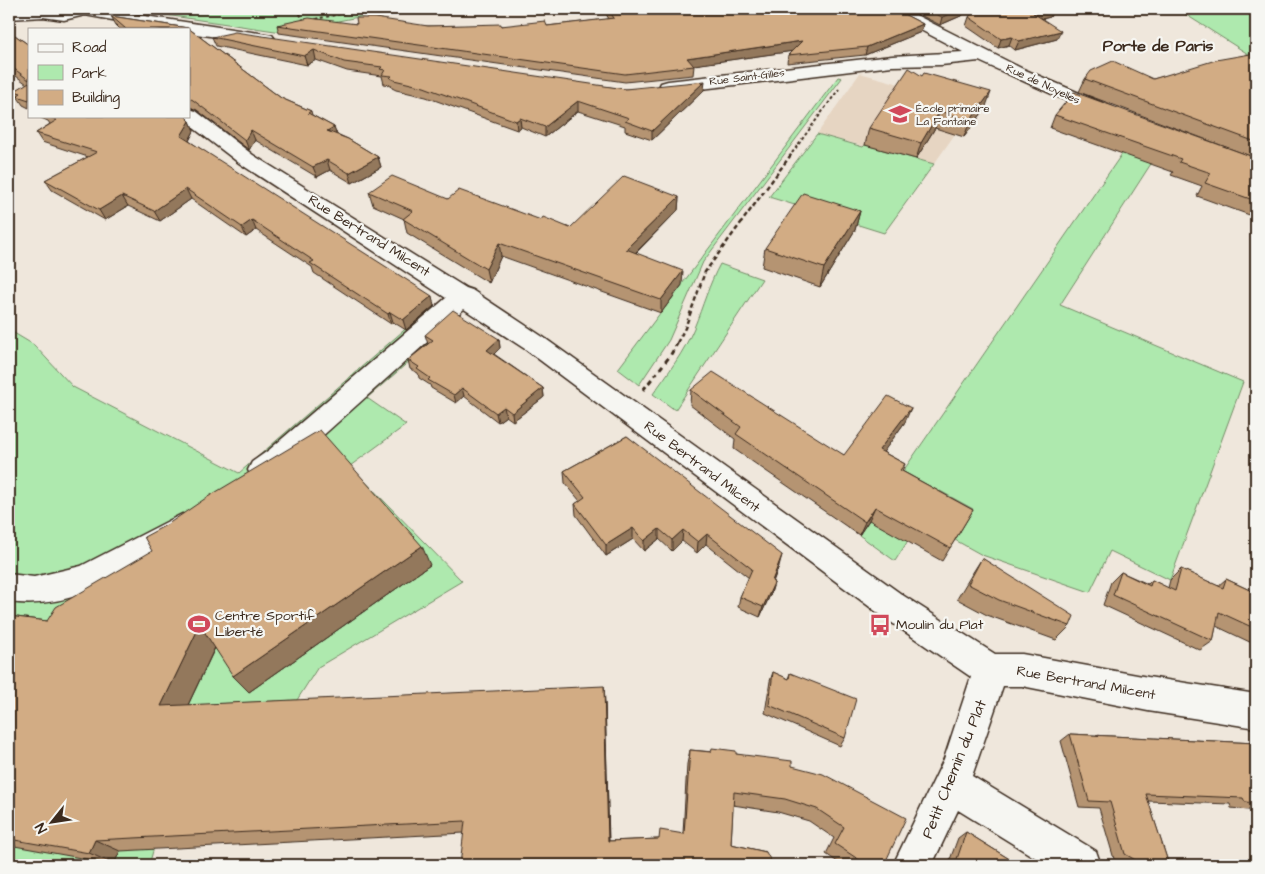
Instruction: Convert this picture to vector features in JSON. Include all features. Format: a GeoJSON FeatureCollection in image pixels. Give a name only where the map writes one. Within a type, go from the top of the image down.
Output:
{"type":"FeatureCollection","features":[{"type":"Feature","properties":{"kind":"street","name":"Rue de Noyelles"},"geometry":{"type":"LineString","coordinates":[[892,9],[981,55],[1067,96],[1125,119]]}},
{"type":"Feature","properties":{"kind":"street"},"geometry":{"type":"LineString","coordinates":[[9,14],[43,10],[56,14],[82,11],[280,41]]}},
{"type":"Feature","properties":{"kind":"street"},"geometry":{"type":"LineString","coordinates":[[82,11],[90,28]]}},
{"type":"Feature","properties":{"kind":"street"},"geometry":{"type":"LineString","coordinates":[[104,28],[116,21],[127,18]]}},
{"type":"Feature","properties":{"kind":"street","name":"Rue Saint-Gilles"},"geometry":{"type":"LineString","coordinates":[[653,88],[858,64],[903,60],[953,60],[981,55]]}},
{"type":"Feature","properties":{"kind":"street","name":"Rue Bertrand Milcent"},"geometry":{"type":"LineString","coordinates":[[190,116],[246,159],[464,296],[527,338],[893,606],[990,670],[1022,670],[1140,693],[1256,711]]}},
{"type":"Feature","properties":{"kind":"street"},"geometry":{"type":"LineString","coordinates":[[241,485],[279,458],[464,296]]}},
{"type":"Feature","properties":{"kind":"street"},"geometry":{"type":"LineString","coordinates":[[9,588],[34,591],[87,579],[172,534],[203,512]]}},
{"type":"Feature","properties":{"kind":"street","name":"Petit Chemin du Plat"},"geometry":{"type":"LineString","coordinates":[[912,865],[951,784],[981,707],[990,670]]}},
{"type":"Feature","properties":{"kind":"street"},"geometry":{"type":"LineString","coordinates":[[951,784],[1082,865]]}},
{"type":"Feature","properties":{"kind":"path"},"geometry":{"type":"LineString","coordinates":[[297,9],[304,21]]}},
{"type":"Feature","properties":{"kind":"path"},"geometry":{"type":"LineString","coordinates":[[295,22],[366,9]]}},
{"type":"Feature","properties":{"kind":"path"},"geometry":{"type":"LineString","coordinates":[[621,406],[649,385],[670,356],[685,328],[705,272],[858,64]]}},
{"type":"Feature","properties":{"kind":"shaded area","name":"École primaire La Fontaine"},"geometry":{"type":"Polygon","coordinates":[[[860,73],[976,104],[934,164],[817,134],[860,73]]]}},
{"type":"Feature","properties":{"kind":"green space"},"geometry":{"type":"Polygon","coordinates":[[[124,9],[399,9],[282,32],[124,9]]]}},
{"type":"Feature","properties":{"kind":"green space"},"geometry":{"type":"Polygon","coordinates":[[[1137,9],[1256,9],[1256,59],[1180,11],[1140,12],[1137,9]]]}},
{"type":"Feature","properties":{"kind":"green space"},"geometry":{"type":"Polygon","coordinates":[[[838,77],[842,78],[703,262],[669,340],[639,385],[618,369],[838,77]]]}},
{"type":"Feature","properties":{"kind":"green space"},"geometry":{"type":"Polygon","coordinates":[[[1137,132],[1165,142],[1060,305],[1243,382],[1170,580],[1110,551],[1090,592],[982,555],[955,540],[973,509],[940,491],[895,561],[859,535],[1137,132]]]}},
{"type":"Feature","properties":{"kind":"green space"},"geometry":{"type":"Polygon","coordinates":[[[817,134],[934,164],[884,233],[769,197],[817,134]]]}},
{"type":"Feature","properties":{"kind":"green space"},"geometry":{"type":"Polygon","coordinates":[[[720,264],[762,279],[675,410],[653,394],[690,337],[720,264]]]}},
{"type":"Feature","properties":{"kind":"green space","name":"Centre Sportif Liberté"},"geometry":{"type":"Polygon","coordinates":[[[433,305],[457,320],[367,398],[406,425],[350,466],[462,581],[318,667],[297,700],[195,705],[149,865],[9,865],[9,330],[34,345],[73,387],[239,473],[433,305]]]}},
{"type":"Feature","properties":{"kind":"building"},"geometry":{"type":"Polygon","coordinates":[[[608,9],[894,9],[923,24],[867,47],[788,55],[802,41],[687,58],[694,66],[625,74],[277,25],[309,18],[357,24],[356,18],[375,18],[428,26],[501,24],[501,26],[545,21],[547,26],[614,18],[608,9]]]}},
{"type":"Feature","properties":{"kind":"building"},"geometry":{"type":"Polygon","coordinates":[[[926,9],[961,9],[942,17],[926,9]]]}},
{"type":"Feature","properties":{"kind":"building"},"geometry":{"type":"Polygon","coordinates":[[[975,9],[1052,9],[1033,13],[1061,31],[1019,41],[1012,37],[1001,39],[969,17],[975,9]]]}},
{"type":"Feature","properties":{"kind":"building"},"geometry":{"type":"Polygon","coordinates":[[[111,16],[188,28],[125,28],[111,16]]]}},
{"type":"Feature","properties":{"kind":"building"},"geometry":{"type":"Polygon","coordinates":[[[190,30],[281,98],[311,111],[308,113],[334,127],[327,131],[348,139],[378,157],[349,173],[327,160],[313,167],[251,130],[245,140],[190,98],[190,30]]]}},
{"type":"Feature","properties":{"kind":"building"},"geometry":{"type":"Polygon","coordinates":[[[9,31],[28,44],[28,79],[9,65],[9,31]]]}},
{"type":"Feature","properties":{"kind":"building"},"geometry":{"type":"Polygon","coordinates":[[[235,32],[625,89],[705,81],[652,131],[625,121],[629,118],[578,101],[545,127],[520,118],[516,121],[424,87],[394,80],[390,78],[392,76],[382,75],[385,70],[380,69],[382,67],[344,62],[314,50],[304,56],[212,37],[235,32]]]}},
{"type":"Feature","properties":{"kind":"building"},"geometry":{"type":"Polygon","coordinates":[[[1256,53],[1256,142],[1085,79],[1091,71],[1113,61],[1153,79],[1216,60],[1256,53]]]}},
{"type":"Feature","properties":{"kind":"building"},"geometry":{"type":"Polygon","coordinates":[[[909,68],[922,76],[924,73],[991,92],[970,121],[940,111],[921,143],[869,128],[909,68]]]}},
{"type":"Feature","properties":{"kind":"building"},"geometry":{"type":"Polygon","coordinates":[[[28,83],[28,100],[17,96],[21,93],[15,91],[28,83]]]}},
{"type":"Feature","properties":{"kind":"building"},"geometry":{"type":"Polygon","coordinates":[[[1074,92],[1256,158],[1256,201],[1205,183],[1211,173],[1179,162],[1181,159],[1055,115],[1074,92]]]}},
{"type":"Feature","properties":{"kind":"building"},"geometry":{"type":"Polygon","coordinates":[[[52,118],[187,118],[190,121],[181,136],[432,296],[403,320],[390,312],[388,314],[310,263],[314,261],[252,220],[242,227],[186,189],[154,211],[122,196],[99,210],[45,180],[97,152],[36,133],[57,120],[52,118]]]}},
{"type":"Feature","properties":{"kind":"building"},"geometry":{"type":"Polygon","coordinates":[[[392,176],[448,199],[459,190],[541,220],[543,217],[570,228],[624,176],[679,197],[626,249],[683,271],[661,300],[499,243],[486,269],[403,219],[413,211],[369,192],[392,176]]]}},
{"type":"Feature","properties":{"kind":"building"},"geometry":{"type":"Polygon","coordinates":[[[803,193],[860,211],[824,268],[765,248],[803,193]]]}},
{"type":"Feature","properties":{"kind":"building"},"geometry":{"type":"Polygon","coordinates":[[[453,310],[499,339],[487,350],[543,388],[512,413],[504,407],[496,413],[462,388],[454,395],[428,380],[430,378],[417,369],[419,367],[408,360],[433,340],[425,335],[453,310]]]}},
{"type":"Feature","properties":{"kind":"building"},"geometry":{"type":"Polygon","coordinates":[[[713,372],[844,455],[888,396],[911,408],[879,450],[905,464],[900,470],[973,510],[950,548],[875,507],[865,522],[736,434],[741,427],[691,390],[713,372]]]}},
{"type":"Feature","properties":{"kind":"building"},"geometry":{"type":"Polygon","coordinates":[[[320,430],[422,546],[233,676],[200,625],[161,706],[604,686],[608,841],[659,839],[660,830],[684,834],[690,750],[711,752],[712,748],[736,751],[736,754],[792,761],[792,766],[823,774],[906,818],[884,865],[867,865],[835,844],[844,827],[817,809],[785,799],[734,792],[731,844],[766,852],[773,865],[460,865],[465,821],[95,840],[89,853],[9,839],[9,616],[47,621],[56,607],[152,551],[144,537],[320,430]]]}},
{"type":"Feature","properties":{"kind":"building"},"geometry":{"type":"Polygon","coordinates":[[[627,436],[782,555],[772,581],[774,583],[763,607],[740,597],[752,569],[707,534],[698,542],[683,530],[672,540],[659,529],[644,541],[633,528],[606,545],[575,504],[585,497],[564,471],[627,436]]]}},
{"type":"Feature","properties":{"kind":"building"},"geometry":{"type":"Polygon","coordinates":[[[982,558],[1074,616],[1070,626],[999,600],[968,584],[982,558]]]}},
{"type":"Feature","properties":{"kind":"building"},"geometry":{"type":"Polygon","coordinates":[[[1181,569],[1223,588],[1226,579],[1256,593],[1256,629],[1219,612],[1213,641],[1113,595],[1121,572],[1150,586],[1152,580],[1175,591],[1181,569]]]}},
{"type":"Feature","properties":{"kind":"building"},"geometry":{"type":"Polygon","coordinates":[[[773,672],[789,679],[790,673],[856,699],[845,738],[769,705],[773,672]]]}},
{"type":"Feature","properties":{"kind":"building"},"geometry":{"type":"Polygon","coordinates":[[[1070,734],[1256,743],[1256,803],[1245,802],[1243,798],[1146,794],[1169,865],[1144,865],[1125,854],[1110,802],[1089,801],[1070,734]]]}},
{"type":"Feature","properties":{"kind":"building"},"geometry":{"type":"Polygon","coordinates":[[[966,832],[1019,865],[955,865],[966,832]]]}},
{"type":"Feature","properties":{"kind":"place","name":"École primaire La Fontaine"},"geometry":{"type":"Point","coordinates":[900,114]}},
{"type":"Feature","properties":{"kind":"place","name":"Centre Sportif Liberté"},"geometry":{"type":"Point","coordinates":[199,624]}},
{"type":"Feature","properties":{"kind":"place","name":"Moulin du Plat"},"geometry":{"type":"Point","coordinates":[880,625]}},
{"type":"Feature","properties":{"kind":"district","name":"Porte de Paris"},"geometry":{"type":"Point","coordinates":[1158,46]}}]}
